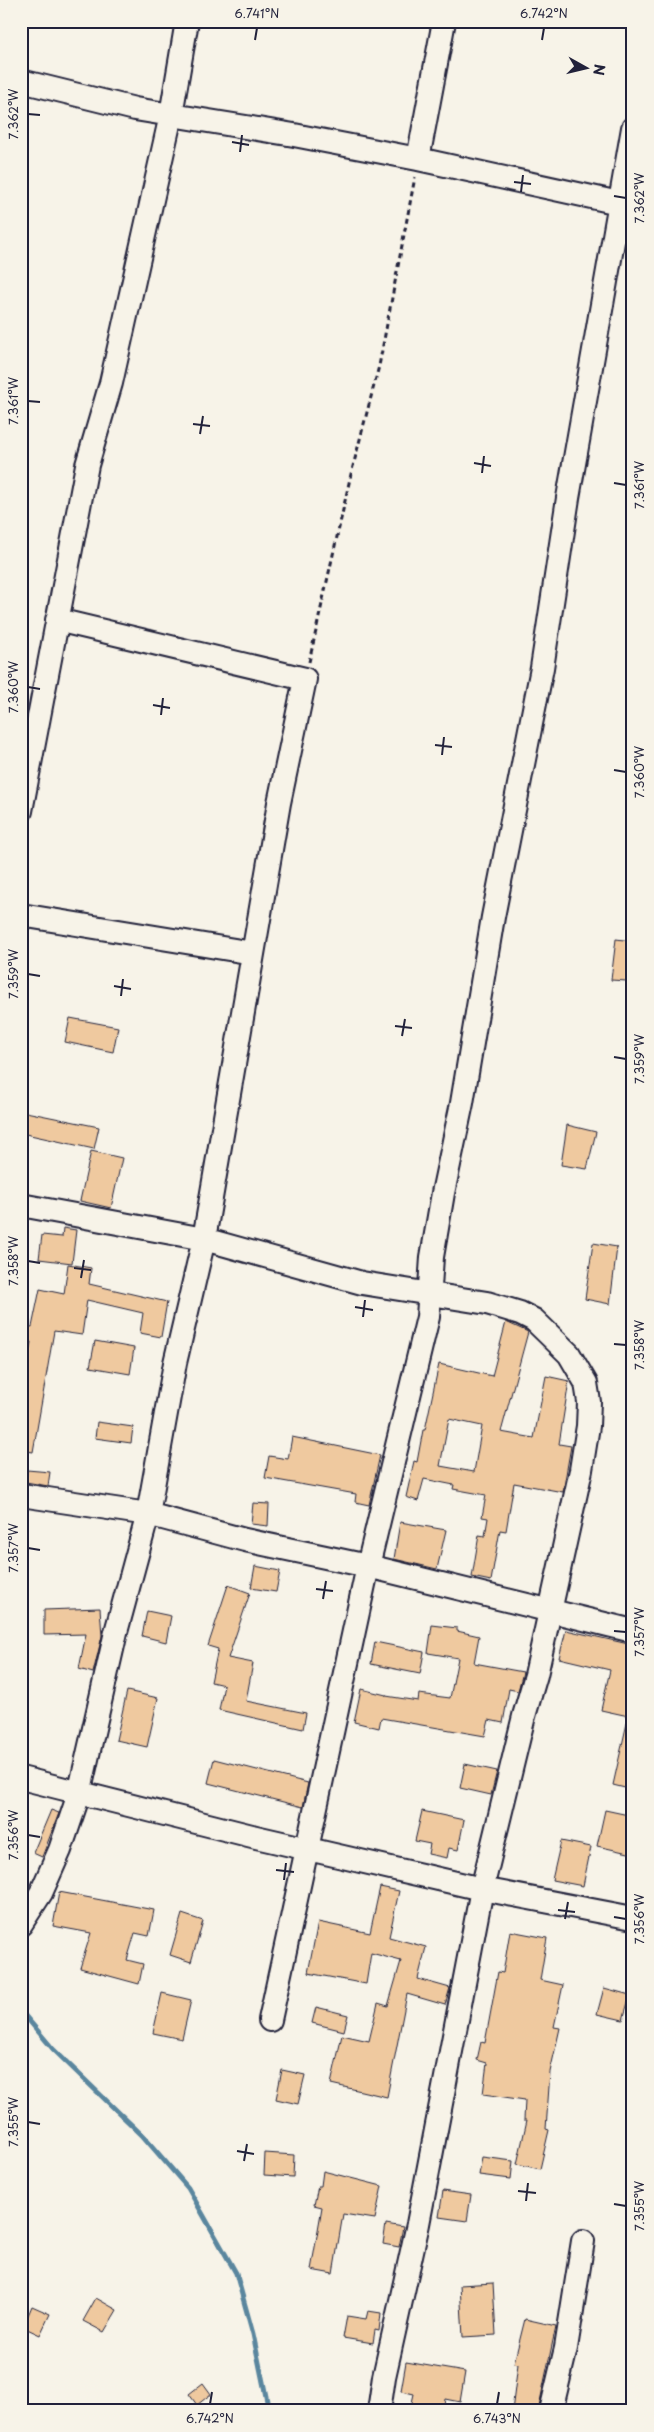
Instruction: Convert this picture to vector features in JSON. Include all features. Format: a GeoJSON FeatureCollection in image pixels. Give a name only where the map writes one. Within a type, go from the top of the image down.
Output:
{"type":"FeatureCollection","features":[{"type":"Feature","properties":{"kind":"street"},"geometry":{"type":"LineString","coordinates":[[21,812],[87,465],[110,383],[170,115],[187,21]]}},
{"type":"Feature","properties":{"kind":"street"},"geometry":{"type":"LineString","coordinates":[[418,159],[444,21]]}},
{"type":"Feature","properties":{"kind":"street"},"geometry":{"type":"LineString","coordinates":[[21,81],[135,109],[418,159],[619,204]]}},
{"type":"Feature","properties":{"kind":"street"},"geometry":{"type":"LineString","coordinates":[[270,2020],[368,1566],[428,1317],[432,1257],[443,1193],[462,1103],[493,917],[542,668],[568,498],[633,128]]}},
{"type":"Feature","properties":{"kind":"street"},"geometry":{"type":"LineString","coordinates":[[21,1924],[41,1893],[60,1850],[79,1794],[116,1632],[148,1514],[175,1363],[204,1239],[279,803],[305,679],[56,620]]}},
{"type":"Feature","properties":{"kind":"street"},"geometry":{"type":"LineString","coordinates":[[21,915],[253,953]]}},
{"type":"Feature","properties":{"kind":"street"},"geometry":{"type":"LineString","coordinates":[[21,1205],[204,1239],[346,1280],[486,1303],[520,1313],[534,1320],[569,1354],[586,1383],[589,1402],[588,1426],[581,1470],[536,1675],[524,1716],[482,1890],[379,2411]]}},
{"type":"Feature","properties":{"kind":"street"},"geometry":{"type":"LineString","coordinates":[[21,1495],[148,1514],[246,1540],[368,1566],[550,1609],[633,1631]]}},
{"type":"Feature","properties":{"kind":"street"},"geometry":{"type":"LineString","coordinates":[[21,1778],[79,1794],[482,1890],[633,1918]]}},
{"type":"Feature","properties":{"kind":"street"},"geometry":{"type":"LineString","coordinates":[[551,2411],[566,2348],[584,2241]]}},
{"type":"Feature","properties":{"kind":"path"},"geometry":{"type":"LineString","coordinates":[[305,679],[351,474],[379,366],[418,159]]}},
{"type":"Feature","properties":{"kind":"building"},"geometry":{"type":"Polygon","coordinates":[[[616,939],[632,941],[627,981],[611,980],[616,939]]]}},
{"type":"Feature","properties":{"kind":"building"},"geometry":{"type":"Polygon","coordinates":[[[70,1018],[118,1027],[113,1052],[65,1042],[70,1018]]]}},
{"type":"Feature","properties":{"kind":"building"},"geometry":{"type":"Polygon","coordinates":[[[21,1111],[99,1127],[94,1149],[21,1133],[21,1111]]]}},
{"type":"Feature","properties":{"kind":"building"},"geometry":{"type":"Polygon","coordinates":[[[567,1125],[596,1132],[587,1169],[561,1165],[567,1125]]]}},
{"type":"Feature","properties":{"kind":"building"},"geometry":{"type":"Polygon","coordinates":[[[91,1151],[122,1158],[111,1208],[80,1201],[91,1151]]]}},
{"type":"Feature","properties":{"kind":"building"},"geometry":{"type":"Polygon","coordinates":[[[63,1228],[76,1230],[72,1263],[39,1259],[42,1235],[62,1237],[63,1228]]]}},
{"type":"Feature","properties":{"kind":"building"},"geometry":{"type":"Polygon","coordinates":[[[593,1243],[617,1247],[610,1304],[585,1299],[593,1243]]]}},
{"type":"Feature","properties":{"kind":"building"},"geometry":{"type":"Polygon","coordinates":[[[68,1264],[91,1268],[89,1284],[167,1302],[161,1337],[140,1333],[143,1313],[87,1300],[82,1335],[54,1331],[33,1452],[21,1450],[21,1421],[24,1404],[21,1403],[21,1400],[31,1342],[21,1340],[21,1325],[32,1327],[40,1289],[64,1294],[68,1264]]]}},
{"type":"Feature","properties":{"kind":"building"},"geometry":{"type":"Polygon","coordinates":[[[506,1322],[528,1332],[501,1432],[534,1438],[546,1376],[569,1381],[559,1444],[571,1446],[563,1492],[514,1483],[506,1531],[500,1530],[491,1581],[472,1577],[479,1535],[485,1536],[488,1518],[482,1517],[486,1495],[453,1489],[454,1485],[424,1479],[418,1501],[406,1497],[414,1461],[417,1462],[423,1430],[425,1430],[439,1364],[492,1376],[506,1322]],[[449,1419],[440,1466],[474,1472],[482,1426],[449,1419]]]}},
{"type":"Feature","properties":{"kind":"building"},"geometry":{"type":"Polygon","coordinates":[[[95,1341],[134,1348],[130,1374],[90,1367],[95,1341]]]}},
{"type":"Feature","properties":{"kind":"building"},"geometry":{"type":"Polygon","coordinates":[[[97,1422],[133,1427],[131,1443],[95,1438],[97,1422]]]}},
{"type":"Feature","properties":{"kind":"building"},"geometry":{"type":"Polygon","coordinates":[[[292,1437],[380,1455],[369,1505],[355,1502],[356,1494],[265,1478],[269,1456],[288,1459],[292,1437]]]}},
{"type":"Feature","properties":{"kind":"building"},"geometry":{"type":"Polygon","coordinates":[[[27,1470],[50,1472],[48,1486],[26,1482],[27,1470]]]}},
{"type":"Feature","properties":{"kind":"building"},"geometry":{"type":"Polygon","coordinates":[[[253,1503],[269,1504],[268,1526],[251,1524],[253,1503]]]}},
{"type":"Feature","properties":{"kind":"building"},"geometry":{"type":"Polygon","coordinates":[[[400,1522],[446,1530],[437,1569],[394,1559],[400,1522]]]}},
{"type":"Feature","properties":{"kind":"building"},"geometry":{"type":"Polygon","coordinates":[[[255,1566],[280,1571],[276,1592],[251,1588],[255,1566]]]}},
{"type":"Feature","properties":{"kind":"building"},"geometry":{"type":"Polygon","coordinates":[[[228,1585],[250,1593],[228,1658],[253,1663],[246,1701],[306,1713],[303,1729],[219,1710],[224,1685],[211,1682],[218,1649],[208,1646],[228,1585]]]}},
{"type":"Feature","properties":{"kind":"building"},"geometry":{"type":"Polygon","coordinates":[[[100,1608],[102,1636],[93,1673],[79,1669],[86,1634],[44,1635],[44,1610],[100,1608]]]}},
{"type":"Feature","properties":{"kind":"building"},"geometry":{"type":"Polygon","coordinates":[[[147,1611],[171,1616],[166,1642],[142,1636],[147,1611]]]}},
{"type":"Feature","properties":{"kind":"building"},"geometry":{"type":"Polygon","coordinates":[[[432,1625],[457,1628],[457,1631],[479,1636],[474,1663],[523,1672],[518,1691],[509,1689],[503,1723],[489,1720],[485,1736],[381,1718],[379,1728],[354,1722],[361,1689],[386,1696],[418,1701],[419,1694],[450,1698],[458,1658],[428,1653],[432,1625]]]}},
{"type":"Feature","properties":{"kind":"building"},"geometry":{"type":"Polygon","coordinates":[[[566,1630],[633,1645],[633,1717],[601,1710],[610,1670],[559,1658],[566,1630]]]}},
{"type":"Feature","properties":{"kind":"building"},"geometry":{"type":"Polygon","coordinates":[[[375,1642],[424,1652],[420,1674],[371,1664],[375,1642]]]}},
{"type":"Feature","properties":{"kind":"building"},"geometry":{"type":"Polygon","coordinates":[[[127,1691],[158,1698],[147,1747],[116,1740],[127,1691]]]}},
{"type":"Feature","properties":{"kind":"building"},"geometry":{"type":"Polygon","coordinates":[[[627,1723],[633,1724],[633,1790],[613,1785],[627,1723]]]}},
{"type":"Feature","properties":{"kind":"building"},"geometry":{"type":"Polygon","coordinates":[[[214,1759],[308,1783],[303,1807],[208,1783],[214,1759]]]}},
{"type":"Feature","properties":{"kind":"building"},"geometry":{"type":"Polygon","coordinates":[[[465,1764],[497,1771],[491,1795],[460,1788],[465,1764]]]}},
{"type":"Feature","properties":{"kind":"building"},"geometry":{"type":"Polygon","coordinates":[[[51,1810],[59,1813],[42,1857],[33,1853],[51,1810]]]}},
{"type":"Feature","properties":{"kind":"building"},"geometry":{"type":"Polygon","coordinates":[[[605,1810],[633,1816],[633,1854],[597,1846],[605,1810]]]}},
{"type":"Feature","properties":{"kind":"building"},"geometry":{"type":"Polygon","coordinates":[[[422,1811],[464,1820],[458,1850],[449,1848],[447,1858],[428,1854],[430,1844],[415,1841],[422,1811]]]}},
{"type":"Feature","properties":{"kind":"building"},"geometry":{"type":"Polygon","coordinates":[[[561,1841],[591,1847],[583,1886],[552,1880],[561,1841]]]}},
{"type":"Feature","properties":{"kind":"building"},"geometry":{"type":"Polygon","coordinates":[[[380,1887],[399,1891],[389,1937],[426,1947],[418,1979],[450,1988],[445,2005],[407,1994],[387,2097],[331,2084],[342,2035],[369,2041],[378,2003],[388,2006],[401,1961],[371,1953],[366,1984],[308,1973],[318,1922],[370,1933],[380,1887]]]}},
{"type":"Feature","properties":{"kind":"building"},"geometry":{"type":"Polygon","coordinates":[[[59,1892],[154,1910],[149,1936],[135,1933],[127,1960],[143,1964],[139,1984],[80,1968],[91,1933],[53,1926],[59,1892]]]}},
{"type":"Feature","properties":{"kind":"building"},"geometry":{"type":"Polygon","coordinates":[[[182,1914],[203,1921],[191,1962],[170,1955],[182,1914]]]}},
{"type":"Feature","properties":{"kind":"building"},"geometry":{"type":"Polygon","coordinates":[[[510,1931],[547,1938],[540,1980],[563,1985],[554,2027],[560,2028],[550,2072],[546,2129],[549,2130],[540,2169],[517,2164],[527,2120],[524,2120],[525,2100],[483,2094],[487,2063],[477,2060],[481,2042],[485,2043],[498,1972],[503,1973],[510,1931]]]}},
{"type":"Feature","properties":{"kind":"building"},"geometry":{"type":"Polygon","coordinates":[[[604,1988],[630,1995],[623,2020],[597,2014],[604,1988]]]}},
{"type":"Feature","properties":{"kind":"building"},"geometry":{"type":"Polygon","coordinates":[[[162,1993],[191,2000],[182,2039],[153,2033],[162,1993]]]}},
{"type":"Feature","properties":{"kind":"building"},"geometry":{"type":"Polygon","coordinates":[[[316,2007],[348,2015],[344,2031],[312,2023],[316,2007]]]}},
{"type":"Feature","properties":{"kind":"building"},"geometry":{"type":"Polygon","coordinates":[[[282,2070],[305,2075],[298,2104],[276,2099],[282,2070]]]}},
{"type":"Feature","properties":{"kind":"building"},"geometry":{"type":"Polygon","coordinates":[[[265,2153],[294,2155],[293,2177],[264,2175],[265,2153]]]}},
{"type":"Feature","properties":{"kind":"building"},"geometry":{"type":"Polygon","coordinates":[[[482,2157],[513,2161],[511,2179],[479,2175],[482,2157]]]}},
{"type":"Feature","properties":{"kind":"building"},"geometry":{"type":"Polygon","coordinates":[[[323,2171],[382,2186],[375,2219],[343,2214],[333,2274],[311,2270],[322,2207],[314,2205],[318,2186],[321,2186],[323,2171]]]}},
{"type":"Feature","properties":{"kind":"building"},"geometry":{"type":"Polygon","coordinates":[[[443,2191],[471,2195],[467,2221],[439,2217],[443,2191]]]}},
{"type":"Feature","properties":{"kind":"building"},"geometry":{"type":"Polygon","coordinates":[[[386,2224],[403,2227],[399,2247],[383,2244],[386,2224]]]}},
{"type":"Feature","properties":{"kind":"building"},"geometry":{"type":"Polygon","coordinates":[[[493,2283],[496,2335],[463,2337],[460,2285],[493,2283]]]}},
{"type":"Feature","properties":{"kind":"building"},"geometry":{"type":"Polygon","coordinates":[[[96,2298],[117,2310],[104,2332],[83,2321],[96,2298]]]}},
{"type":"Feature","properties":{"kind":"building"},"geometry":{"type":"Polygon","coordinates":[[[32,2306],[50,2314],[40,2335],[23,2327],[32,2306]]]}},
{"type":"Feature","properties":{"kind":"building"},"geometry":{"type":"Polygon","coordinates":[[[368,2311],[381,2313],[379,2331],[375,2330],[373,2343],[343,2338],[347,2316],[366,2319],[368,2311]]]}},
{"type":"Feature","properties":{"kind":"building"},"geometry":{"type":"Polygon","coordinates":[[[525,2319],[556,2326],[538,2411],[512,2411],[518,2364],[514,2363],[525,2319]]]}},
{"type":"Feature","properties":{"kind":"building"},"geometry":{"type":"Polygon","coordinates":[[[406,2362],[465,2372],[460,2402],[445,2399],[443,2411],[410,2411],[414,2394],[401,2391],[406,2362]]]}},
{"type":"Feature","properties":{"kind":"building"},"geometry":{"type":"Polygon","coordinates":[[[203,2383],[211,2394],[197,2405],[189,2394],[203,2383]]]}},
{"type":"Feature","properties":{"kind":"waterway"},"geometry":{"type":"LineString","coordinates":[[21,2011],[53,2049],[143,2136],[188,2188],[236,2273],[253,2334],[269,2411]]}}]}
